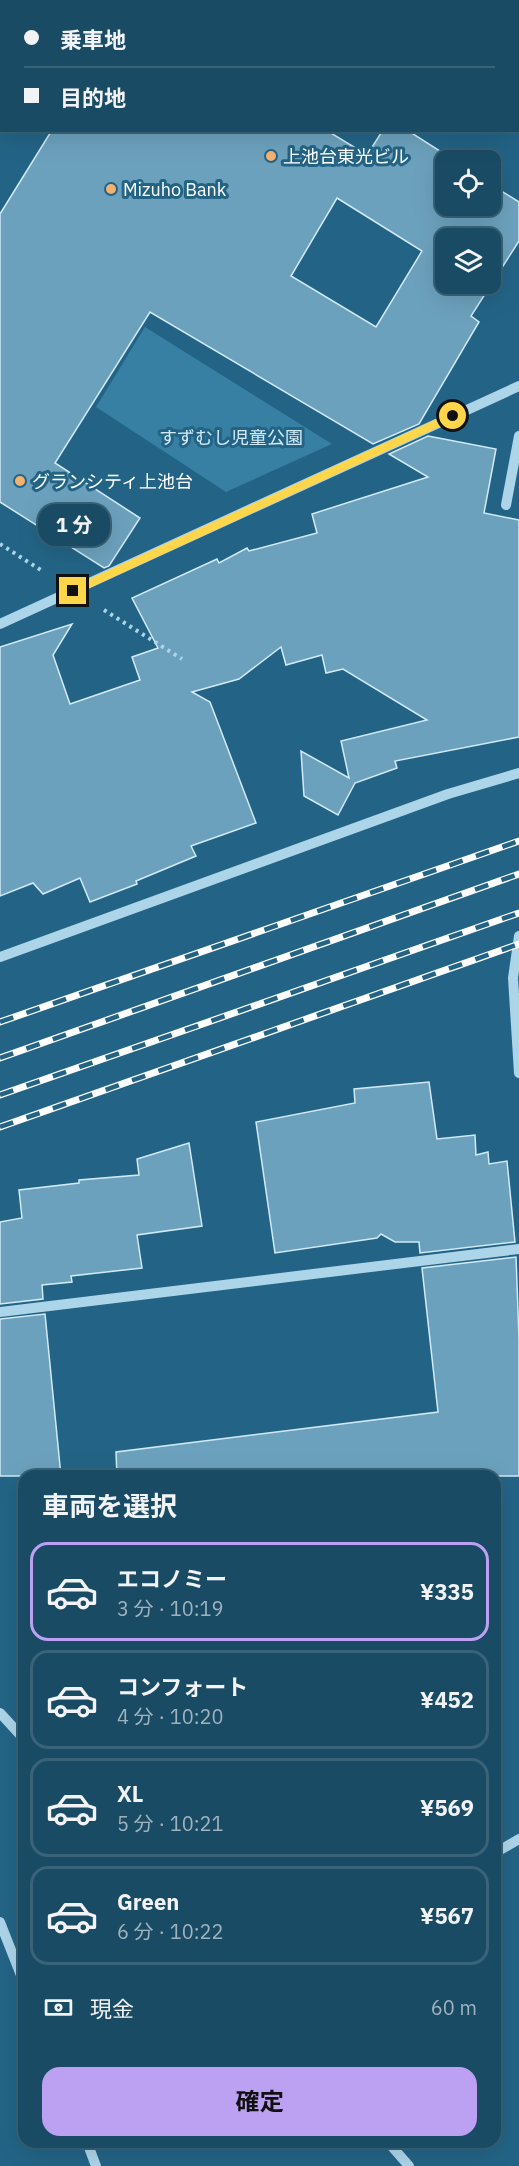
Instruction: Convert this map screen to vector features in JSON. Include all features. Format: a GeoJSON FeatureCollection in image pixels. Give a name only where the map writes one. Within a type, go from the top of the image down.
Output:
{"type":"FeatureCollection","features":[{"type":"Feature","properties":{"kind":"street"},"geometry":{"type":"LineString","coordinates":[[0,624],[518,389]]}},
{"type":"Feature","properties":{"kind":"street"},"geometry":{"type":"LineString","coordinates":[[506,505],[519,436]]}},
{"type":"Feature","properties":{"kind":"street"},"geometry":{"type":"LineString","coordinates":[[0,957],[448,794],[519,773]]}},
{"type":"Feature","properties":{"kind":"street"},"geometry":{"type":"LineString","coordinates":[[519,936],[513,978],[518,1025],[519,1073]]}},
{"type":"Feature","properties":{"kind":"street"},"geometry":{"type":"LineString","coordinates":[[0,1312],[519,1249]]}},
{"type":"Feature","properties":{"kind":"street"},"geometry":{"type":"LineString","coordinates":[[0,1713],[18,1732]]}},
{"type":"Feature","properties":{"kind":"street"},"geometry":{"type":"LineString","coordinates":[[501,1850],[519,1839]]}},
{"type":"Feature","properties":{"kind":"street"},"geometry":{"type":"LineString","coordinates":[[0,1922],[18,1968]]}},
{"type":"Feature","properties":{"kind":"street"},"geometry":{"type":"LineString","coordinates":[[89,2148],[96,2166]]}},
{"type":"Feature","properties":{"kind":"street"},"geometry":{"type":"LineString","coordinates":[[393,2148],[409,2166]]}},
{"type":"Feature","properties":{"kind":"green space","name":"すずむし児童公園"},"geometry":{"type":"Polygon","coordinates":[[[145,327],[332,444],[226,492],[96,407],[145,327]]]}},
{"type":"Feature","properties":{"kind":"building"},"geometry":{"type":"Polygon","coordinates":[[[51,132],[329,132],[367,155],[382,132],[410,132],[438,150],[435,150],[435,216],[501,216],[501,191],[519,202],[519,241],[501,269],[501,228],[435,228],[435,294],[485,294],[471,316],[479,322],[419,424],[373,444],[150,312],[55,463],[140,518],[109,566],[104,568],[0,502],[0,214],[51,132]],[[337,198],[291,276],[376,327],[422,251],[337,198]]]}},
{"type":"Feature","properties":{"kind":"building"},"geometry":{"type":"Polygon","coordinates":[[[428,436],[496,449],[484,513],[519,520],[519,737],[395,761],[397,768],[355,783],[338,815],[304,796],[301,751],[349,778],[341,741],[427,720],[343,669],[326,673],[322,655],[286,665],[281,647],[239,679],[192,692],[210,702],[256,823],[191,846],[196,856],[136,881],[137,884],[90,902],[80,878],[43,894],[33,883],[0,896],[0,647],[72,624],[53,655],[70,704],[140,680],[132,657],[158,648],[132,598],[217,559],[219,563],[247,548],[249,551],[317,533],[312,514],[428,477],[389,454],[428,436]]]}},
{"type":"Feature","properties":{"kind":"building"},"geometry":{"type":"Polygon","coordinates":[[[429,1082],[437,1139],[475,1135],[476,1155],[488,1152],[489,1164],[507,1161],[515,1242],[420,1253],[419,1242],[395,1242],[381,1234],[377,1238],[275,1253],[256,1122],[355,1103],[354,1089],[429,1082]]]}},
{"type":"Feature","properties":{"kind":"building"},"geometry":{"type":"Polygon","coordinates":[[[189,1143],[202,1226],[137,1235],[142,1268],[71,1276],[72,1282],[42,1285],[43,1299],[0,1304],[0,1222],[22,1218],[19,1190],[79,1183],[79,1180],[139,1175],[137,1159],[189,1143]]]}},
{"type":"Feature","properties":{"kind":"building"},"geometry":{"type":"Polygon","coordinates":[[[516,1257],[519,1338],[519,1476],[501,1476],[501,1470],[117,1470],[116,1452],[438,1412],[422,1268],[516,1257]]]}},
{"type":"Feature","properties":{"kind":"building"},"geometry":{"type":"Polygon","coordinates":[[[45,1314],[60,1470],[18,1470],[18,1476],[0,1476],[0,1319],[45,1314]]]}},
{"type":"Feature","properties":{"kind":"railway"},"geometry":{"type":"LineString","coordinates":[[0,1022],[519,841]]}},
{"type":"Feature","properties":{"kind":"railway"},"geometry":{"type":"LineString","coordinates":[[0,1058],[519,874]]}},
{"type":"Feature","properties":{"kind":"railway"},"geometry":{"type":"LineString","coordinates":[[0,1095],[519,913]]}},
{"type":"Feature","properties":{"kind":"railway"},"geometry":{"type":"LineString","coordinates":[[0,1127],[519,944]]}},
{"type":"Feature","properties":{"kind":"place","name":"上池台東光ビル"},"geometry":{"type":"Point","coordinates":[271,156]}},
{"type":"Feature","properties":{"kind":"place","name":"Mizuho Bank"},"geometry":{"type":"Point","coordinates":[111,189]}},
{"type":"Feature","properties":{"kind":"place","name":"グランシティ上池台"},"geometry":{"type":"Point","coordinates":[20,481]}},
{"type":"Feature","properties":{"kind":"route"},"geometry":{"type":"LineString","coordinates":[[73,591],[453,416]]}}]}
